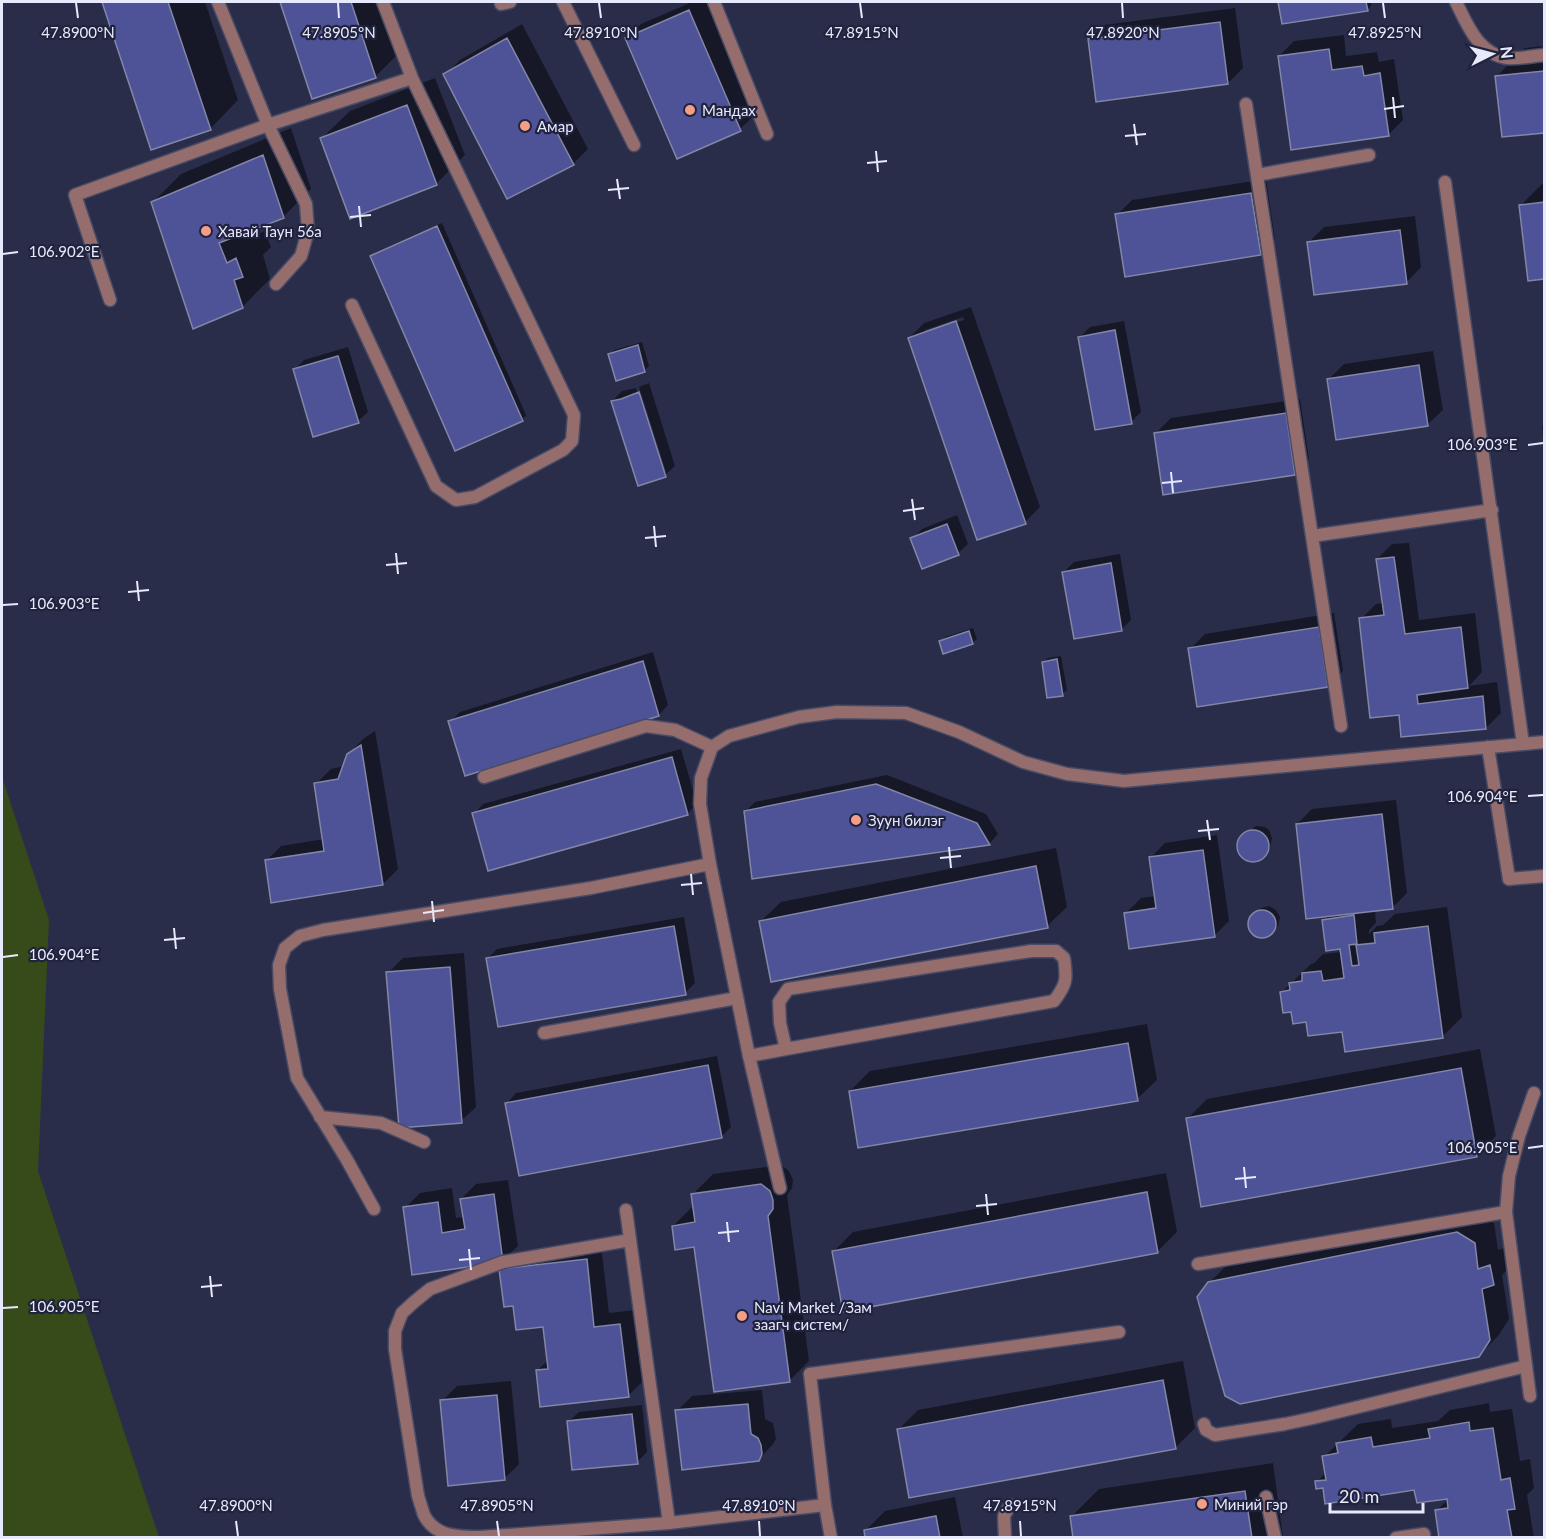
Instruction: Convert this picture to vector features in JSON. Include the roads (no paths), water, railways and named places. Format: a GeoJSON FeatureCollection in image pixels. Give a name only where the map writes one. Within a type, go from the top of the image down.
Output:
{"type":"FeatureCollection","features":[{"type":"Feature","properties":{"kind":"street"},"geometry":{"type":"LineString","coordinates":[[218,2],[268,125],[306,204],[308,231],[301,256],[276,284]]}},
{"type":"Feature","properties":{"kind":"street"},"geometry":{"type":"LineString","coordinates":[[352,305],[436,486],[456,500],[475,496],[564,450],[572,441],[574,416],[412,78],[383,2]]}},
{"type":"Feature","properties":{"kind":"street"},"geometry":{"type":"LineString","coordinates":[[563,2],[634,145]]}},
{"type":"Feature","properties":{"kind":"street"},"geometry":{"type":"LineString","coordinates":[[714,2],[767,134]]}},
{"type":"Feature","properties":{"kind":"street"},"geometry":{"type":"LineString","coordinates":[[1456,2],[1480,46],[1507,58],[1545,55]]}},
{"type":"Feature","properties":{"kind":"street"},"geometry":{"type":"LineString","coordinates":[[110,300],[75,195],[268,125],[412,78]]}},
{"type":"Feature","properties":{"kind":"street"},"geometry":{"type":"LineString","coordinates":[[1246,104],[1341,726]]}},
{"type":"Feature","properties":{"kind":"street"},"geometry":{"type":"LineString","coordinates":[[1257,175],[1369,155]]}},
{"type":"Feature","properties":{"kind":"street"},"geometry":{"type":"LineString","coordinates":[[1445,182],[1523,744]]}},
{"type":"Feature","properties":{"kind":"street"},"geometry":{"type":"LineString","coordinates":[[1312,536],[1492,510]]}},
{"type":"Feature","properties":{"kind":"street"},"geometry":{"type":"LineString","coordinates":[[780,1188],[749,1056],[700,804],[701,778],[712,747],[729,736],[798,717],[837,712],[906,713],[959,732],[1023,762],[1067,774],[1124,781],[1545,742]]}},
{"type":"Feature","properties":{"kind":"street"},"geometry":{"type":"LineString","coordinates":[[484,777],[646,726],[675,730],[712,747]]}},
{"type":"Feature","properties":{"kind":"street"},"geometry":{"type":"LineString","coordinates":[[1488,747],[1509,879],[1545,876]]}},
{"type":"Feature","properties":{"kind":"street"},"geometry":{"type":"LineString","coordinates":[[374,1209],[297,1078],[280,989],[279,965],[285,948],[300,936],[335,928],[591,888],[710,864]]}},
{"type":"Feature","properties":{"kind":"street"},"geometry":{"type":"LineString","coordinates":[[749,1056],[1054,1000],[1064,987],[1066,970],[1064,958],[1056,951],[1031,951],[788,989],[779,1002],[780,1023],[786,1049]]}},
{"type":"Feature","properties":{"kind":"street"},"geometry":{"type":"LineString","coordinates":[[544,1033],[737,998]]}},
{"type":"Feature","properties":{"kind":"street"},"geometry":{"type":"LineString","coordinates":[[1530,1396],[1506,1212],[1509,1176],[1519,1136],[1534,1093]]}},
{"type":"Feature","properties":{"kind":"street"},"geometry":{"type":"LineString","coordinates":[[321,1117],[381,1123],[424,1142]]}},
{"type":"Feature","properties":{"kind":"street"},"geometry":{"type":"LineString","coordinates":[[626,1210],[669,1523]]}},
{"type":"Feature","properties":{"kind":"street"},"geometry":{"type":"LineString","coordinates":[[1198,1264],[1506,1212]]}},
{"type":"Feature","properties":{"kind":"street"},"geometry":{"type":"LineString","coordinates":[[630,1239],[504,1262],[430,1289],[402,1313],[395,1331],[394,1349],[418,1496],[425,1516],[436,1528],[453,1537],[480,1538],[669,1523],[825,1505]]}},
{"type":"Feature","properties":{"kind":"street"},"geometry":{"type":"LineString","coordinates":[[831,1538],[810,1374],[1119,1332]]}},
{"type":"Feature","properties":{"kind":"street"},"geometry":{"type":"LineString","coordinates":[[1204,1424],[1206,1430],[1215,1435],[1285,1424],[1526,1366]]}},
{"type":"Feature","properties":{"kind":"street"},"geometry":{"type":"LineString","coordinates":[[1266,1497],[1275,1538]]}},
{"type":"Feature","properties":{"kind":"street"},"geometry":{"type":"LineString","coordinates":[[1005,1538],[1004,1516],[1010,1505]]}},
{"type":"Feature","properties":{"kind":"street"},"geometry":{"type":"LineString","coordinates":[[1396,1538],[1424,1534],[1424,1538]]}},
{"type":"Feature","properties":{"kind":"place","name":"Мандах"},"geometry":{"type":"Point","coordinates":[690,110]}},
{"type":"Feature","properties":{"kind":"place","name":"Амар"},"geometry":{"type":"Point","coordinates":[525,126]}},
{"type":"Feature","properties":{"kind":"place","name":"Хавай Таун 56а"},"geometry":{"type":"Point","coordinates":[206,231]}},
{"type":"Feature","properties":{"kind":"place","name":"Зуун билэг"},"geometry":{"type":"Point","coordinates":[856,820]}},
{"type":"Feature","properties":{"kind":"place","name":"Navi Market /Зам заагч систем/"},"geometry":{"type":"Point","coordinates":[742,1316]}},
{"type":"Feature","properties":{"kind":"place","name":"Миний гэр"},"geometry":{"type":"Point","coordinates":[1202,1504]}}]}
